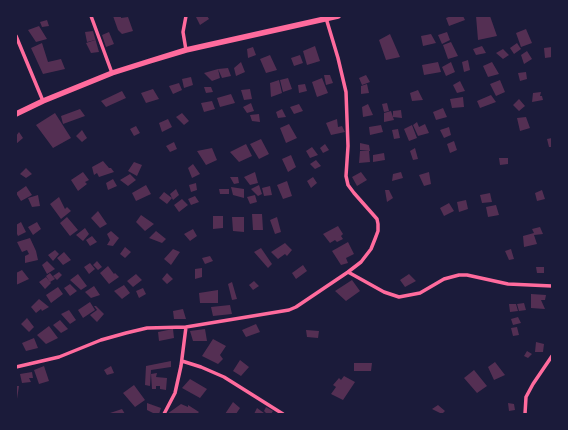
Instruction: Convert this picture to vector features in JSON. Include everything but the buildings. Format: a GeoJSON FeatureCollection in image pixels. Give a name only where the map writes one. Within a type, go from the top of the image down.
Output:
{"type":"FeatureCollection","features":[{"type":"Feature","properties":{"kind":"main road"},"geometry":{"type":"LineString","coordinates":[[16,114],[43,101],[112,73],[186,50],[338,16]]}},
{"type":"Feature","properties":{"kind":"street"},"geometry":{"type":"LineString","coordinates":[[91,16],[112,73]]}},
{"type":"Feature","properties":{"kind":"street"},"geometry":{"type":"LineString","coordinates":[[186,16],[184,32],[186,50]]}},
{"type":"Feature","properties":{"kind":"street"},"geometry":{"type":"LineString","coordinates":[[16,367],[59,357],[101,340],[147,328],[186,327],[289,310],[348,272],[360,262],[371,249],[378,231],[378,224],[377,219],[348,185],[346,176],[348,146],[346,92],[329,17]]}},
{"type":"Feature","properties":{"kind":"street"},"geometry":{"type":"LineString","coordinates":[[16,36],[43,101]]}},
{"type":"Feature","properties":{"kind":"street"},"geometry":{"type":"LineString","coordinates":[[348,272],[384,292],[399,297],[420,293],[444,279],[459,275],[467,275],[508,284],[552,286]]}},
{"type":"Feature","properties":{"kind":"street"},"geometry":{"type":"LineString","coordinates":[[164,414],[175,393],[182,361],[186,327]]}},
{"type":"Feature","properties":{"kind":"street"},"geometry":{"type":"LineString","coordinates":[[525,414],[526,397],[532,384],[552,356]]}},
{"type":"Feature","properties":{"kind":"street"},"geometry":{"type":"LineString","coordinates":[[182,361],[224,377],[283,414]]}}]}
